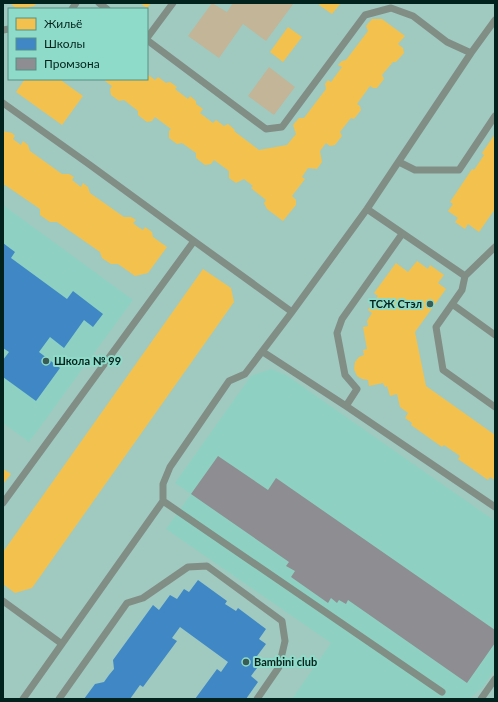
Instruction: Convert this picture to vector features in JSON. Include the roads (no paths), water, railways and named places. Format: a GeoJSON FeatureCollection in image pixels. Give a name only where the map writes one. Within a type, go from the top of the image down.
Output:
{"type":"FeatureCollection","features":[{"type":"Feature","properties":{"kind":"lane"},"geometry":{"type":"LineString","coordinates":[[148,38],[173,3]]}},
{"type":"Feature","properties":{"kind":"lane"},"geometry":{"type":"LineString","coordinates":[[148,40],[266,129],[282,127],[365,15],[391,8],[412,16],[447,42],[471,53]]}},
{"type":"Feature","properties":{"kind":"lane"},"geometry":{"type":"LineString","coordinates":[[23,699],[163,501],[163,484],[170,467],[229,381],[245,374],[263,352],[400,162],[471,53],[495,20]]}},
{"type":"Feature","properties":{"kind":"lane"},"geometry":{"type":"LineString","coordinates":[[3,103],[97,169],[292,312]]}},
{"type":"Feature","properties":{"kind":"lane"},"geometry":{"type":"LineString","coordinates":[[400,162],[414,170],[459,170],[495,116]]}},
{"type":"Feature","properties":{"kind":"lane"},"geometry":{"type":"LineString","coordinates":[[367,209],[465,276]]}},
{"type":"Feature","properties":{"kind":"lane"},"geometry":{"type":"LineString","coordinates":[[346,406],[356,389],[344,375],[337,333],[342,319],[402,234]]}},
{"type":"Feature","properties":{"kind":"lane"},"geometry":{"type":"LineString","coordinates":[[3,503],[194,241]]}},
{"type":"Feature","properties":{"kind":"lane"},"geometry":{"type":"LineString","coordinates":[[495,247],[465,276],[462,290],[436,327],[443,370],[495,407]]}},
{"type":"Feature","properties":{"kind":"lane"},"geometry":{"type":"LineString","coordinates":[[452,304],[495,335]]}},
{"type":"Feature","properties":{"kind":"lane"},"geometry":{"type":"LineString","coordinates":[[263,352],[346,406],[495,507]]}},
{"type":"Feature","properties":{"kind":"lane"},"geometry":{"type":"LineString","coordinates":[[163,501],[442,692]]}},
{"type":"Feature","properties":{"kind":"lane"},"geometry":{"type":"LineString","coordinates":[[59,699],[127,603],[143,598],[188,567],[207,566],[282,621],[285,641],[280,667],[257,699]]}},
{"type":"Feature","properties":{"kind":"lane"},"geometry":{"type":"LineString","coordinates":[[3,601],[62,644]]}},
{"type":"Feature","properties":{"kind":"lane"},"geometry":{"type":"LineString","coordinates":[[480,699],[495,679]]}},
{"type":"Feature","properties":{"kind":"place","name":"ТСЖ Стэл"},"geometry":{"type":"Point","coordinates":[430,304]}},
{"type":"Feature","properties":{"kind":"place","name":"Школа № 99"},"geometry":{"type":"Point","coordinates":[46,361]}},
{"type":"Feature","properties":{"kind":"place","name":"Bambini club"},"geometry":{"type":"Point","coordinates":[246,662]}}]}
